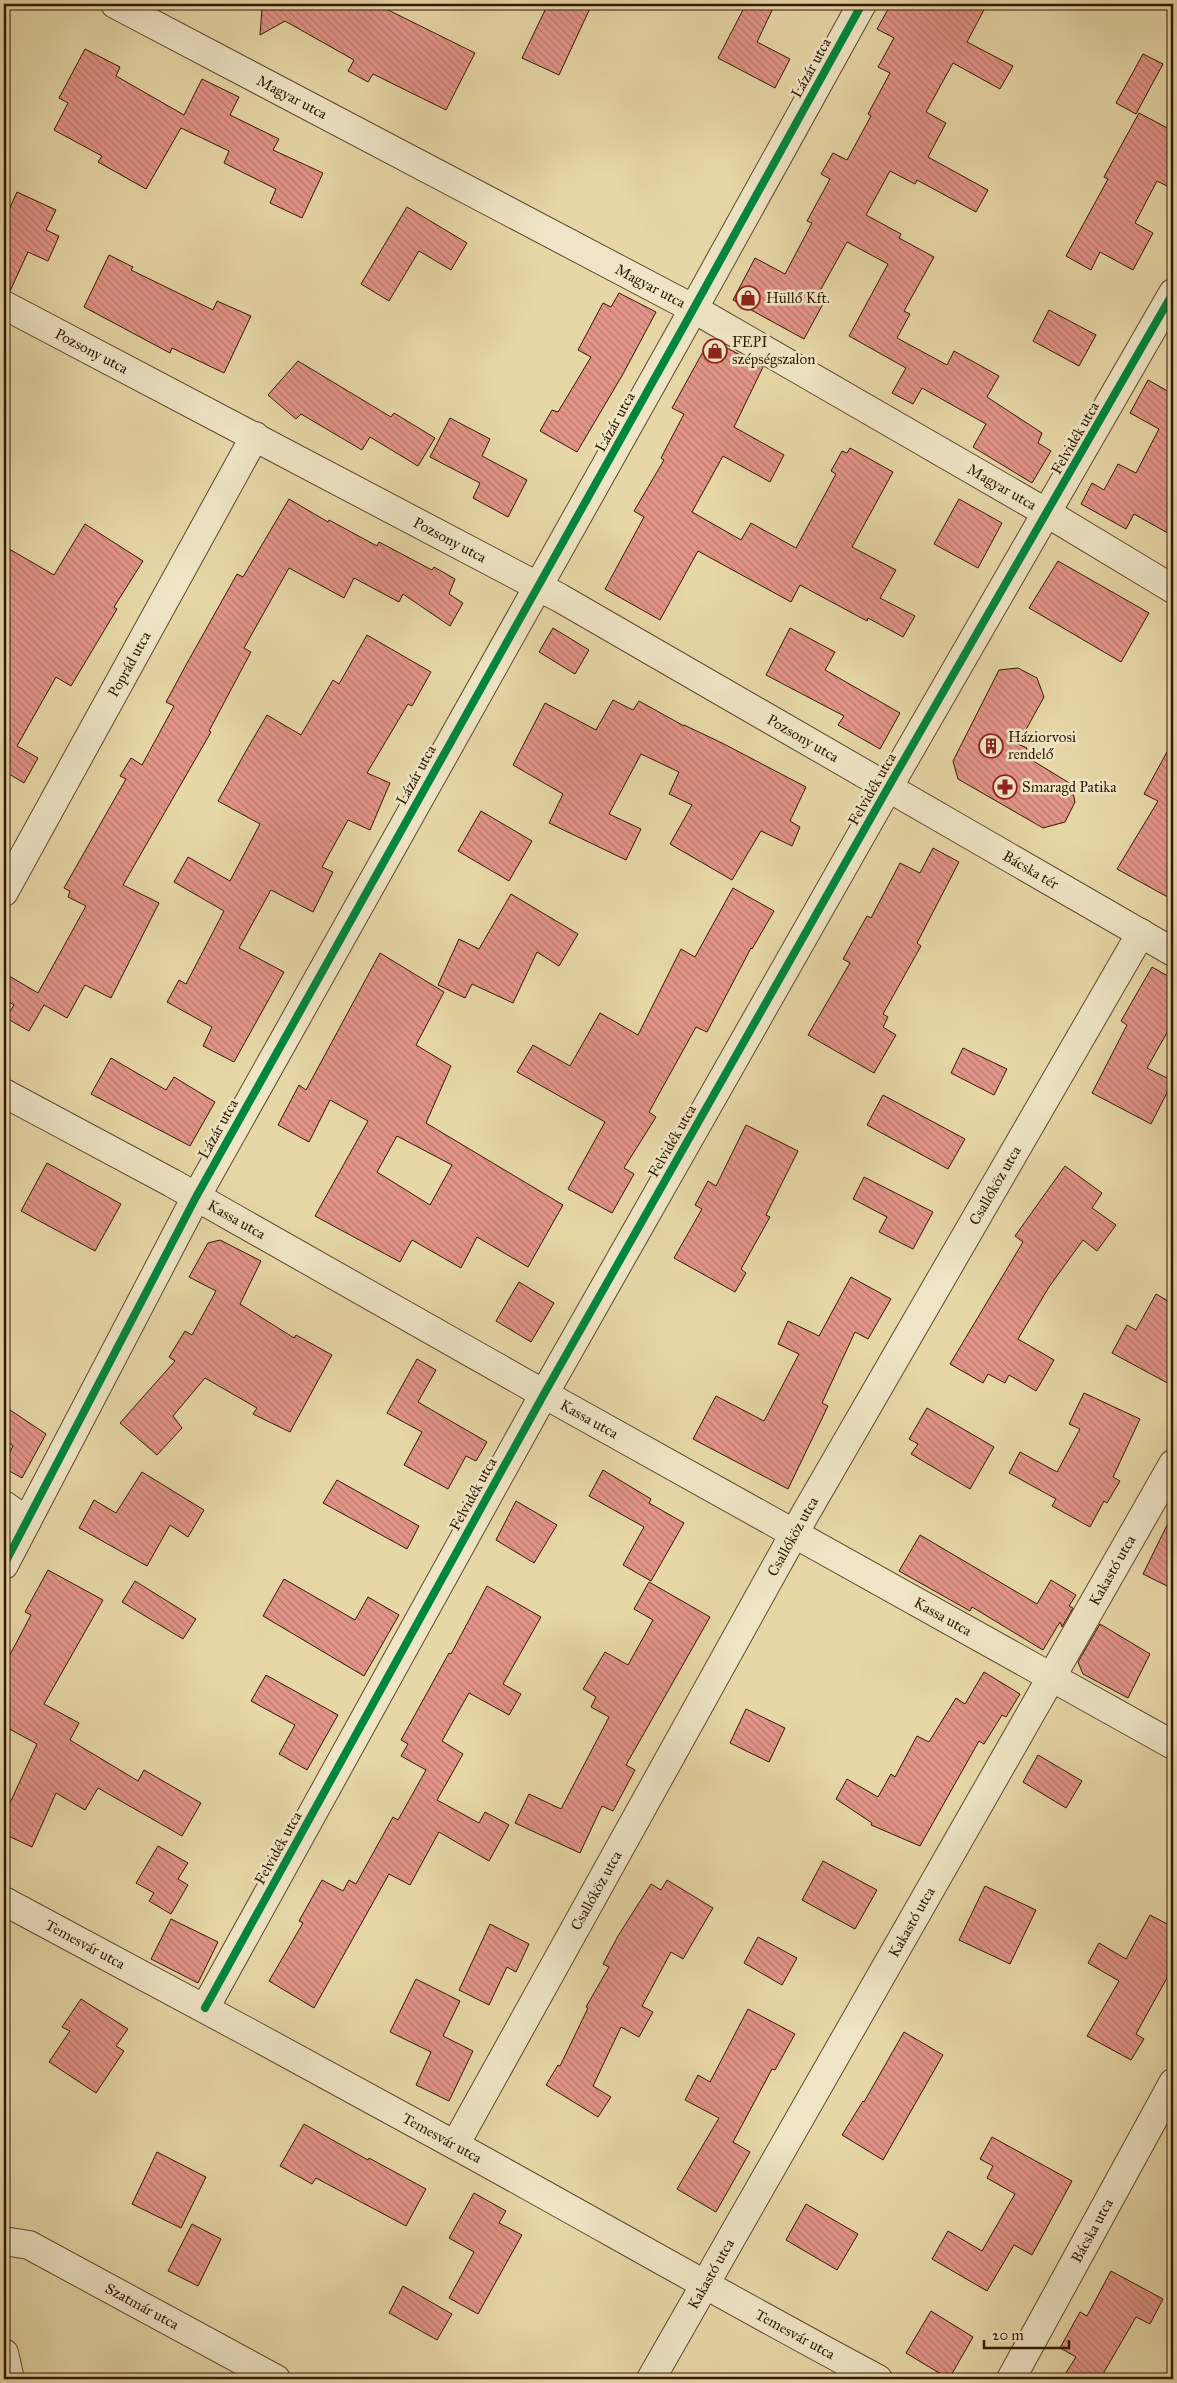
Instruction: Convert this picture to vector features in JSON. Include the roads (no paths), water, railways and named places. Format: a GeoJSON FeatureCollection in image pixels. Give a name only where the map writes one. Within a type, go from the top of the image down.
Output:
{"type":"FeatureCollection","features":[{"type":"Feature","properties":{"kind":"street","name":"Magyar utca"},"geometry":{"type":"LineString","coordinates":[[115,4],[694,309],[1047,513],[1173,589]]}},
{"type":"Feature","properties":{"kind":"street","name":"Lázár utca"},"geometry":{"type":"LineString","coordinates":[[4,1565],[196,1196],[694,309],[862,4]]}},
{"type":"Feature","properties":{"kind":"street","name":"Felvidék utca"},"geometry":{"type":"LineString","coordinates":[[205,2008],[544,1394],[889,786],[1173,293]]}},
{"type":"Feature","properties":{"kind":"street","name":"Pozsony utca"},"geometry":{"type":"LineString","coordinates":[[4,305],[538,586],[889,786]]}},
{"type":"Feature","properties":{"kind":"street","name":"Poprád utca"},"geometry":{"type":"LineString","coordinates":[[4,892],[255,436]]}},
{"type":"Feature","properties":{"kind":"street","name":"Bácska tér"},"geometry":{"type":"LineString","coordinates":[[889,786],[1173,952]]}},
{"type":"Feature","properties":{"kind":"street","name":"Csallóköz utca"},"geometry":{"type":"LineString","coordinates":[[455,2145],[794,1534],[1141,933]]}},
{"type":"Feature","properties":{"kind":"street","name":"Kassa utca"},"geometry":{"type":"LineString","coordinates":[[4,1093],[196,1196],[544,1394],[1173,1745]]}},
{"type":"Feature","properties":{"kind":"street","name":"Kakastó utca"},"geometry":{"type":"LineString","coordinates":[[651,2379],[1173,1464]]}},
{"type":"Feature","properties":{"kind":"street"},"geometry":{"type":"LineString","coordinates":[[4,1506],[27,1520]]}},
{"type":"Feature","properties":{"kind":"street","name":"Temesvár utca"},"geometry":{"type":"LineString","coordinates":[[4,1901],[205,2008],[455,2145],[703,2286],[878,2379]]}},
{"type":"Feature","properties":{"kind":"street","name":"Bácska utca"},"geometry":{"type":"LineString","coordinates":[[1011,2379],[1173,2083]]}},
{"type":"Feature","properties":{"kind":"street","name":"Szatmár utca"},"geometry":{"type":"LineString","coordinates":[[4,2241],[29,2245],[276,2379]]}},
{"type":"Feature","properties":{"kind":"street"},"geometry":{"type":"LineString","coordinates":[[4,2353],[10,2379]]}},
{"type":"Feature","properties":{"kind":"place","name":"Hüllő Kft."},"geometry":{"type":"Point","coordinates":[748,298]}},
{"type":"Feature","properties":{"kind":"place","name":"FEPI szépségszalon"},"geometry":{"type":"Point","coordinates":[715,351]}},
{"type":"Feature","properties":{"kind":"place","name":"Háziorvosi rendelő"},"geometry":{"type":"Point","coordinates":[991,746]}},
{"type":"Feature","properties":{"kind":"place","name":"Smaragd Patika"},"geometry":{"type":"Point","coordinates":[1005,787]}}]}
